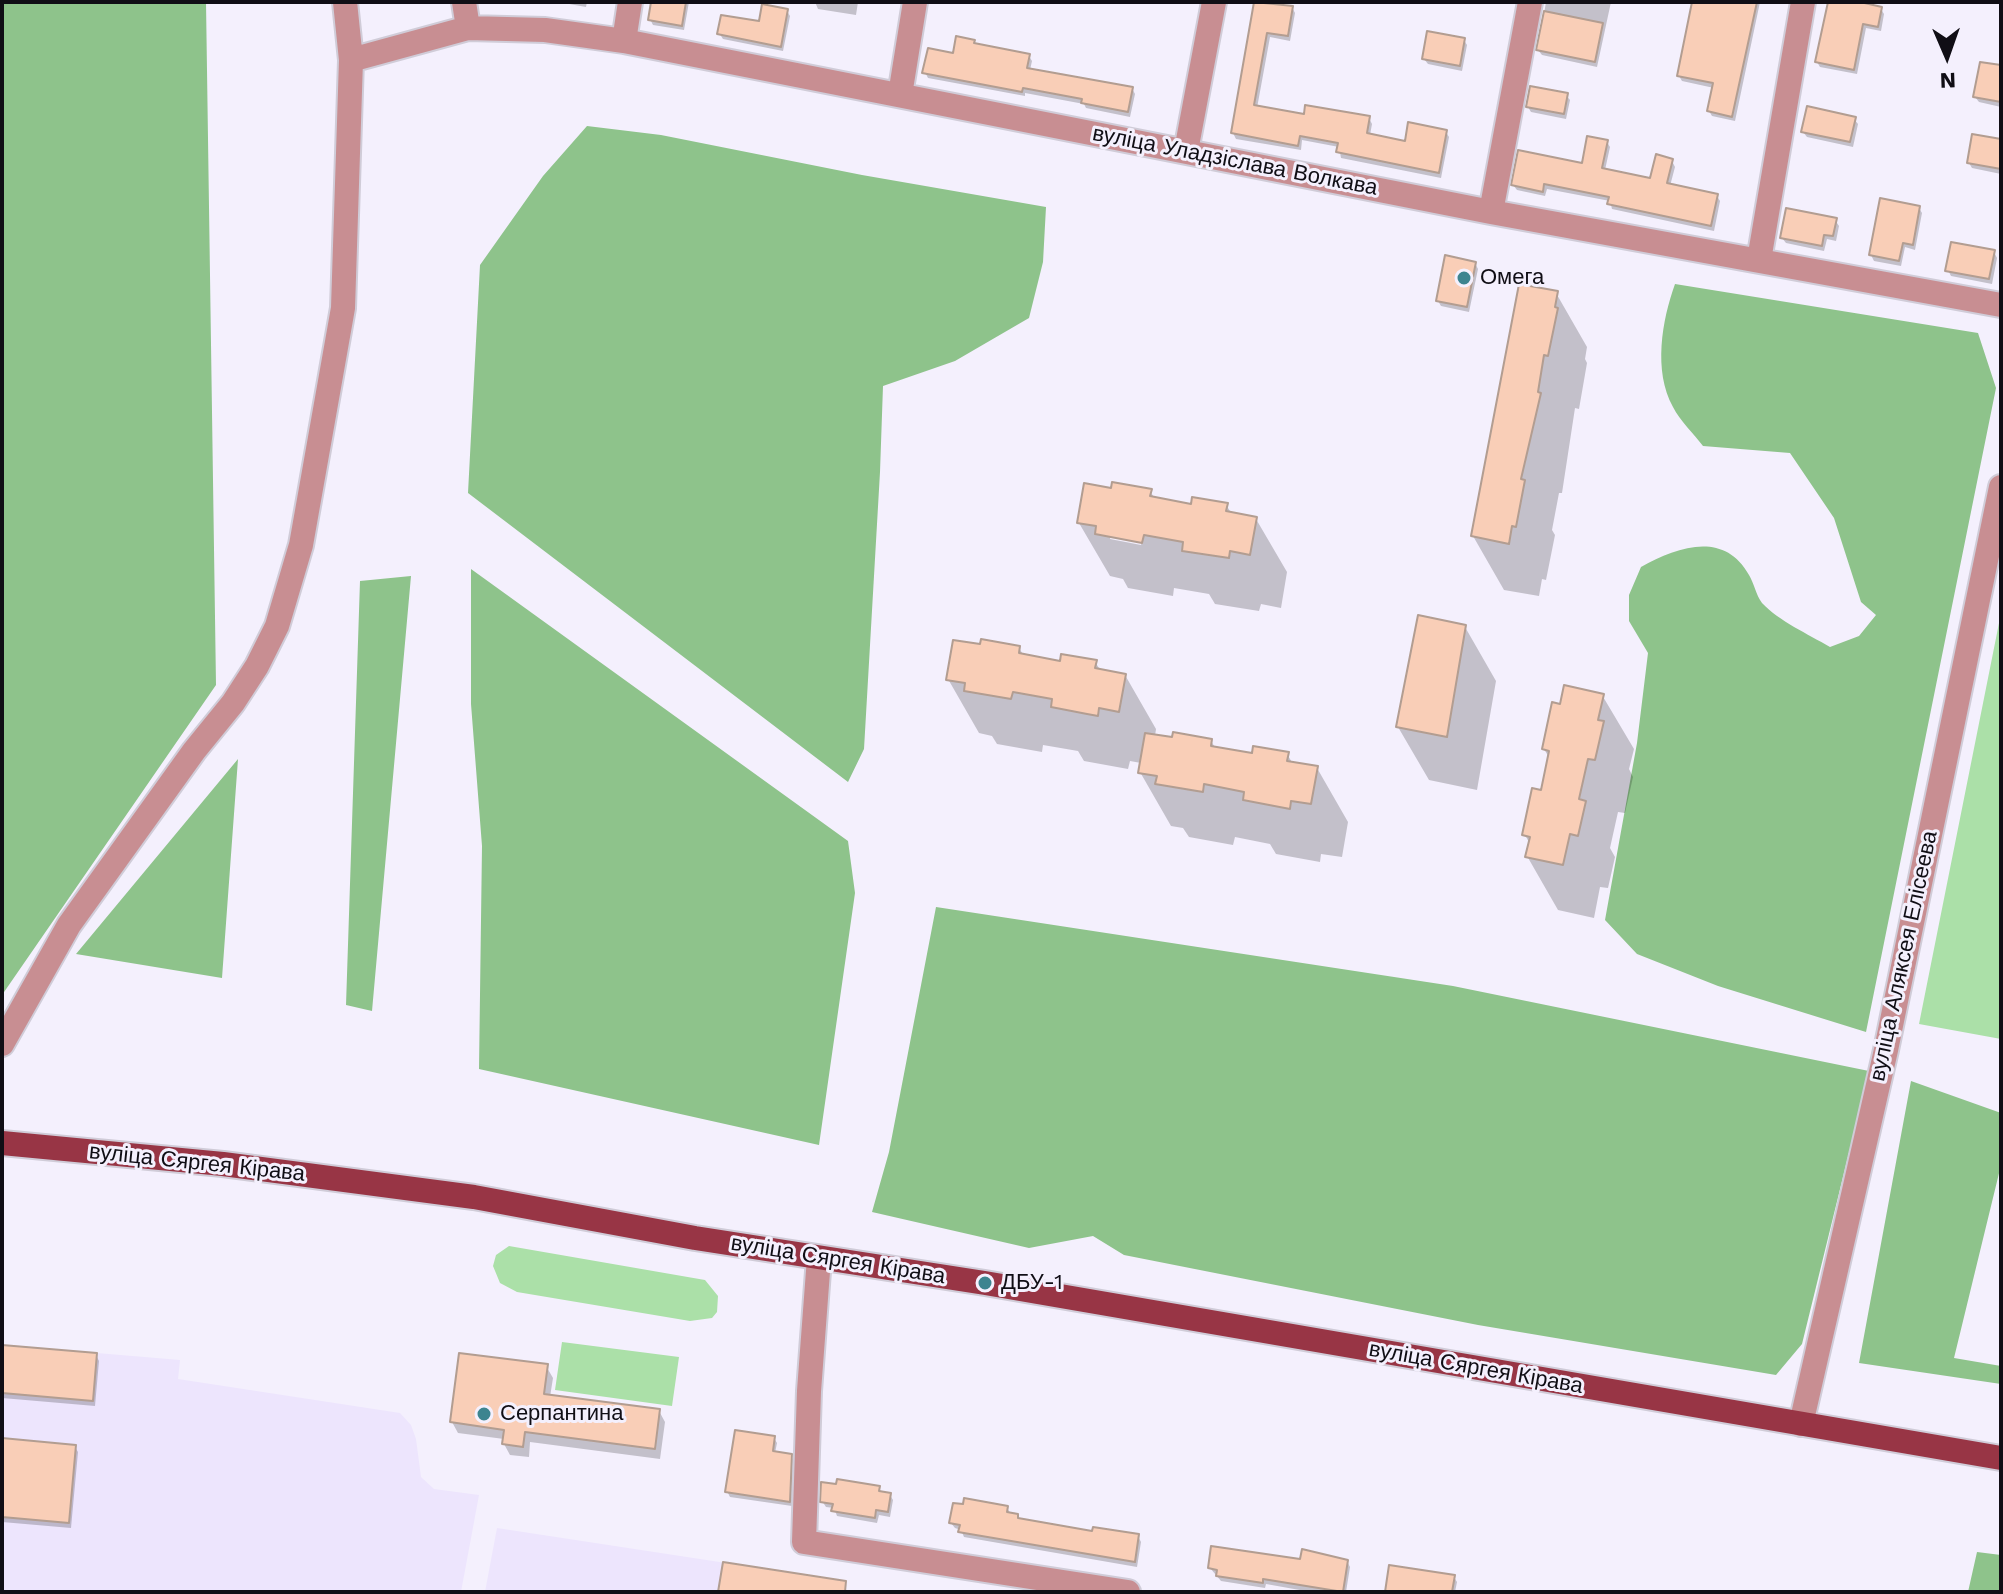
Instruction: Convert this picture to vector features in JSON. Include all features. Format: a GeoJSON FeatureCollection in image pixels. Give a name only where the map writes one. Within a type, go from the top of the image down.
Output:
{"type":"FeatureCollection","features":[{"type":"Feature","properties":{"kind":"main road","name":"вуліца Сяргея Кірава"},"geometry":{"type":"LineString","coordinates":[[2,1143],[223,1164],[474,1197],[695,1238],[985,1283],[2001,1458]]}},
{"type":"Feature","properties":{"kind":"street"},"geometry":{"type":"LineString","coordinates":[[2,1044],[69,925],[194,751],[233,703],[257,666],[277,626],[301,545],[343,308],[351,60],[345,2]]}},
{"type":"Feature","properties":{"kind":"street"},"geometry":{"type":"LineString","coordinates":[[464,2],[468,28]]}},
{"type":"Feature","properties":{"kind":"street"},"geometry":{"type":"LineString","coordinates":[[624,41],[630,2]]}},
{"type":"Feature","properties":{"kind":"street"},"geometry":{"type":"LineString","coordinates":[[900,95],[915,2]]}},
{"type":"Feature","properties":{"kind":"street"},"geometry":{"type":"LineString","coordinates":[[1186,151],[1214,2]]}},
{"type":"Feature","properties":{"kind":"street"},"geometry":{"type":"LineString","coordinates":[[1491,212],[1530,2]]}},
{"type":"Feature","properties":{"kind":"street"},"geometry":{"type":"LineString","coordinates":[[1759,260],[1803,2]]}},
{"type":"Feature","properties":{"kind":"street","name":"вуліца Уладзіслава Волкава"},"geometry":{"type":"LineString","coordinates":[[351,60],[468,28],[545,30],[624,41],[1491,212],[2001,305]]}},
{"type":"Feature","properties":{"kind":"street","name":"вуліца Аляксея Елісеева"},"geometry":{"type":"LineString","coordinates":[[1801,1424],[1886,1050],[2001,487]]}},
{"type":"Feature","properties":{"kind":"street"},"geometry":{"type":"LineString","coordinates":[[819,1258],[809,1391],[804,1542],[1128,1592]]}},
{"type":"Feature","properties":{"kind":"shaded area"},"geometry":{"type":"Polygon","coordinates":[[[2,1345],[180,1360],[178,1379],[400,1413],[411,1425],[416,1439],[421,1477],[434,1489],[479,1495],[461,1592],[2,1592],[2,1345]]]}},
{"type":"Feature","properties":{"kind":"shaded area"},"geometry":{"type":"Polygon","coordinates":[[[497,1528],[844,1581],[842,1592],[485,1592],[497,1528]]]}},
{"type":"Feature","properties":{"kind":"green space"},"geometry":{"type":"Polygon","coordinates":[[[2,2],[206,2],[216,685],[2,995],[2,2]]]}},
{"type":"Feature","properties":{"kind":"green space"},"geometry":{"type":"Polygon","coordinates":[[[587,126],[661,135],[1046,207],[1043,262],[1029,318],[955,361],[883,386],[864,749],[848,782],[468,493],[480,265],[543,176],[587,126]]]}},
{"type":"Feature","properties":{"kind":"green space"},"geometry":{"type":"Polygon","coordinates":[[[1675,284],[1978,333],[1996,388],[1866,1032],[1718,986],[1637,954],[1605,920],[1637,743],[1648,653],[1629,621],[1629,595],[1641,567],[1684,549],[1713,547],[1727,552],[1739,561],[1760,600],[1769,610],[1830,647],[1859,636],[1876,615],[1861,602],[1834,518],[1790,453],[1703,446],[1676,412],[1667,393],[1661,362],[1663,329],[1675,284]]]}},
{"type":"Feature","properties":{"kind":"green space"},"geometry":{"type":"Polygon","coordinates":[[[471,569],[848,841],[855,893],[819,1145],[479,1069],[482,846],[471,704],[471,569]]]}},
{"type":"Feature","properties":{"kind":"green space"},"geometry":{"type":"Polygon","coordinates":[[[411,576],[372,1011],[346,1005],[360,581],[411,576]]]}},
{"type":"Feature","properties":{"kind":"green space"},"geometry":{"type":"Polygon","coordinates":[[[2001,613],[2001,1039],[1919,1024],[2001,613]]]}},
{"type":"Feature","properties":{"kind":"green space"},"geometry":{"type":"Polygon","coordinates":[[[238,759],[222,978],[76,954],[238,759]]]}},
{"type":"Feature","properties":{"kind":"green space"},"geometry":{"type":"Polygon","coordinates":[[[936,907],[1453,986],[1869,1071],[1802,1344],[1776,1375],[1478,1325],[1124,1255],[1093,1236],[1029,1248],[872,1212],[889,1152],[936,907]]]}},
{"type":"Feature","properties":{"kind":"green space"},"geometry":{"type":"Polygon","coordinates":[[[1911,1081],[2001,1113],[2001,1165],[1954,1358],[2001,1366],[2001,1384],[1859,1363],[1911,1081]]]}},
{"type":"Feature","properties":{"kind":"green space"},"geometry":{"type":"Polygon","coordinates":[[[509,1246],[705,1280],[718,1296],[717,1312],[712,1318],[690,1321],[517,1292],[500,1283],[493,1266],[496,1255],[509,1246]]]}},
{"type":"Feature","properties":{"kind":"green space"},"geometry":{"type":"Polygon","coordinates":[[[562,1342],[679,1357],[672,1406],[555,1390],[562,1342]]]}},
{"type":"Feature","properties":{"kind":"green space"},"geometry":{"type":"Polygon","coordinates":[[[1977,1552],[2001,1555],[2001,1592],[1968,1592],[1977,1552]]]}},
{"type":"Feature","properties":{"kind":"building"},"geometry":{"type":"Polygon","coordinates":[[[651,2],[686,2],[682,26],[648,20],[651,2]]]}},
{"type":"Feature","properties":{"kind":"building"},"geometry":{"type":"Polygon","coordinates":[[[1254,2],[1293,6],[1288,36],[1267,33],[1254,105],[1304,114],[1305,105],[1370,116],[1367,133],[1405,141],[1408,122],[1447,130],[1439,173],[1336,152],[1338,143],[1300,136],[1298,146],[1231,133],[1254,2]]]}},
{"type":"Feature","properties":{"kind":"building"},"geometry":{"type":"Polygon","coordinates":[[[1692,2],[1757,2],[1732,117],[1707,111],[1713,83],[1677,76],[1692,2]]]}},
{"type":"Feature","properties":{"kind":"building"},"geometry":{"type":"Polygon","coordinates":[[[1828,2],[1860,2],[1882,7],[1878,27],[1863,24],[1854,70],[1815,62],[1828,2]]]}},
{"type":"Feature","properties":{"kind":"building"},"geometry":{"type":"Polygon","coordinates":[[[762,4],[788,9],[781,47],[717,34],[721,15],[759,21],[762,4]]]}},
{"type":"Feature","properties":{"kind":"building"},"geometry":{"type":"Polygon","coordinates":[[[1544,11],[1603,23],[1595,62],[1536,50],[1544,11]]]}},
{"type":"Feature","properties":{"kind":"building"},"geometry":{"type":"Polygon","coordinates":[[[1427,31],[1465,38],[1460,66],[1422,59],[1427,31]]]}},
{"type":"Feature","properties":{"kind":"building"},"geometry":{"type":"Polygon","coordinates":[[[956,36],[975,40],[974,43],[1030,54],[1027,68],[1133,87],[1128,112],[1081,103],[1082,99],[1023,88],[1022,92],[922,73],[928,48],[953,53],[956,36]]]}},
{"type":"Feature","properties":{"kind":"building"},"geometry":{"type":"Polygon","coordinates":[[[1980,62],[2001,65],[2001,102],[1973,97],[1980,62]]]}},
{"type":"Feature","properties":{"kind":"building"},"geometry":{"type":"Polygon","coordinates":[[[1530,86],[1568,93],[1564,114],[1526,107],[1530,86]]]}},
{"type":"Feature","properties":{"kind":"building"},"geometry":{"type":"Polygon","coordinates":[[[1807,106],[1856,117],[1850,142],[1801,132],[1807,106]]]}},
{"type":"Feature","properties":{"kind":"building"},"geometry":{"type":"Polygon","coordinates":[[[1972,134],[2001,139],[2001,169],[1967,163],[1972,134]]]}},
{"type":"Feature","properties":{"kind":"building"},"geometry":{"type":"Polygon","coordinates":[[[1587,136],[1608,140],[1602,168],[1650,178],[1656,154],[1673,159],[1667,183],[1718,194],[1711,226],[1607,204],[1609,197],[1544,184],[1543,192],[1511,185],[1518,150],[1582,163],[1587,136]]]}},
{"type":"Feature","properties":{"kind":"building"},"geometry":{"type":"Polygon","coordinates":[[[1880,198],[1920,206],[1913,245],[1903,243],[1899,261],[1869,255],[1880,198]]]}},
{"type":"Feature","properties":{"kind":"building"},"geometry":{"type":"Polygon","coordinates":[[[1786,208],[1837,218],[1833,236],[1824,235],[1822,246],[1780,238],[1786,208]]]}},
{"type":"Feature","properties":{"kind":"building"},"geometry":{"type":"Polygon","coordinates":[[[1951,242],[1995,250],[1989,279],[1945,271],[1951,242]]]}},
{"type":"Feature","properties":{"kind":"building"},"geometry":{"type":"Polygon","coordinates":[[[1445,255],[1476,262],[1467,307],[1436,301],[1445,255]]]}},
{"type":"Feature","properties":{"kind":"building"},"geometry":{"type":"Polygon","coordinates":[[[1519,284],[1558,291],[1555,307],[1558,308],[1548,356],[1544,355],[1538,392],[1541,393],[1521,479],[1525,480],[1516,527],[1512,526],[1509,544],[1471,536],[1519,284]]]}},
{"type":"Feature","properties":{"kind":"building"},"geometry":{"type":"Polygon","coordinates":[[[1112,482],[1152,489],[1150,496],[1191,504],[1192,497],[1228,503],[1226,511],[1257,517],[1250,555],[1230,551],[1229,558],[1182,551],[1183,542],[1144,535],[1142,543],[1095,534],[1096,526],[1077,523],[1084,483],[1111,488],[1112,482]]]}},
{"type":"Feature","properties":{"kind":"building"},"geometry":{"type":"Polygon","coordinates":[[[1418,615],[1466,625],[1447,737],[1396,727],[1418,615]]]}},
{"type":"Feature","properties":{"kind":"building"},"geometry":{"type":"Polygon","coordinates":[[[981,639],[1020,646],[1019,653],[1060,661],[1061,654],[1097,660],[1095,668],[1126,674],[1119,712],[1099,708],[1098,716],[1051,707],[1052,699],[1013,692],[1011,699],[964,691],[965,683],[946,680],[953,640],[980,644],[981,639]]]}},
{"type":"Feature","properties":{"kind":"building"},"geometry":{"type":"Polygon","coordinates":[[[1564,685],[1604,694],[1598,720],[1604,721],[1595,760],[1588,759],[1579,799],[1586,801],[1578,836],[1570,834],[1563,865],[1525,857],[1530,837],[1522,835],[1532,788],[1541,790],[1549,751],[1542,749],[1552,702],[1560,704],[1564,685]]]}},
{"type":"Feature","properties":{"kind":"building"},"geometry":{"type":"Polygon","coordinates":[[[1173,732],[1212,739],[1211,746],[1252,753],[1253,746],[1289,752],[1287,761],[1318,766],[1311,804],[1291,801],[1290,809],[1243,800],[1244,792],[1204,784],[1203,792],[1155,784],[1157,776],[1138,773],[1145,733],[1172,737],[1173,732]]]}},
{"type":"Feature","properties":{"kind":"building"},"geometry":{"type":"Polygon","coordinates":[[[2,1345],[97,1353],[93,1401],[2,1393],[2,1345]]]}},
{"type":"Feature","properties":{"kind":"building"},"geometry":{"type":"Polygon","coordinates":[[[459,1353],[548,1364],[544,1394],[660,1409],[655,1449],[525,1432],[523,1447],[502,1444],[504,1430],[450,1422],[459,1353]]]}},
{"type":"Feature","properties":{"kind":"building"},"geometry":{"type":"Polygon","coordinates":[[[735,1430],[775,1436],[773,1451],[792,1454],[790,1502],[725,1492],[735,1430]]]}},
{"type":"Feature","properties":{"kind":"building"},"geometry":{"type":"Polygon","coordinates":[[[2,1438],[76,1445],[69,1523],[2,1517],[2,1438]]]}},
{"type":"Feature","properties":{"kind":"building"},"geometry":{"type":"Polygon","coordinates":[[[837,1479],[880,1486],[879,1491],[891,1493],[888,1512],[876,1510],[875,1518],[831,1511],[833,1504],[820,1502],[821,1482],[836,1484],[837,1479]]]}},
{"type":"Feature","properties":{"kind":"building"},"geometry":{"type":"Polygon","coordinates":[[[964,1498],[1008,1506],[1007,1512],[1018,1514],[1018,1518],[1092,1531],[1093,1527],[1139,1534],[1135,1562],[958,1532],[960,1525],[949,1523],[953,1503],[963,1504],[964,1498]]]}},
{"type":"Feature","properties":{"kind":"building"},"geometry":{"type":"Polygon","coordinates":[[[1211,1546],[1300,1559],[1302,1549],[1348,1560],[1343,1592],[1263,1579],[1263,1583],[1216,1576],[1217,1570],[1208,1568],[1211,1546]]]}},
{"type":"Feature","properties":{"kind":"building"},"geometry":{"type":"Polygon","coordinates":[[[723,1562],[846,1581],[845,1592],[718,1592],[723,1562]]]}},
{"type":"Feature","properties":{"kind":"building"},"geometry":{"type":"Polygon","coordinates":[[[1389,1565],[1455,1575],[1452,1592],[1385,1592],[1389,1565]]]}},
{"type":"Feature","properties":{"kind":"place","name":"Омега"},"geometry":{"type":"Point","coordinates":[1464,278]}},
{"type":"Feature","properties":{"kind":"place","name":"ДБУ-1"},"geometry":{"type":"Point","coordinates":[985,1283]}},
{"type":"Feature","properties":{"kind":"place","name":"Серпантина"},"geometry":{"type":"Point","coordinates":[484,1414]}}]}
